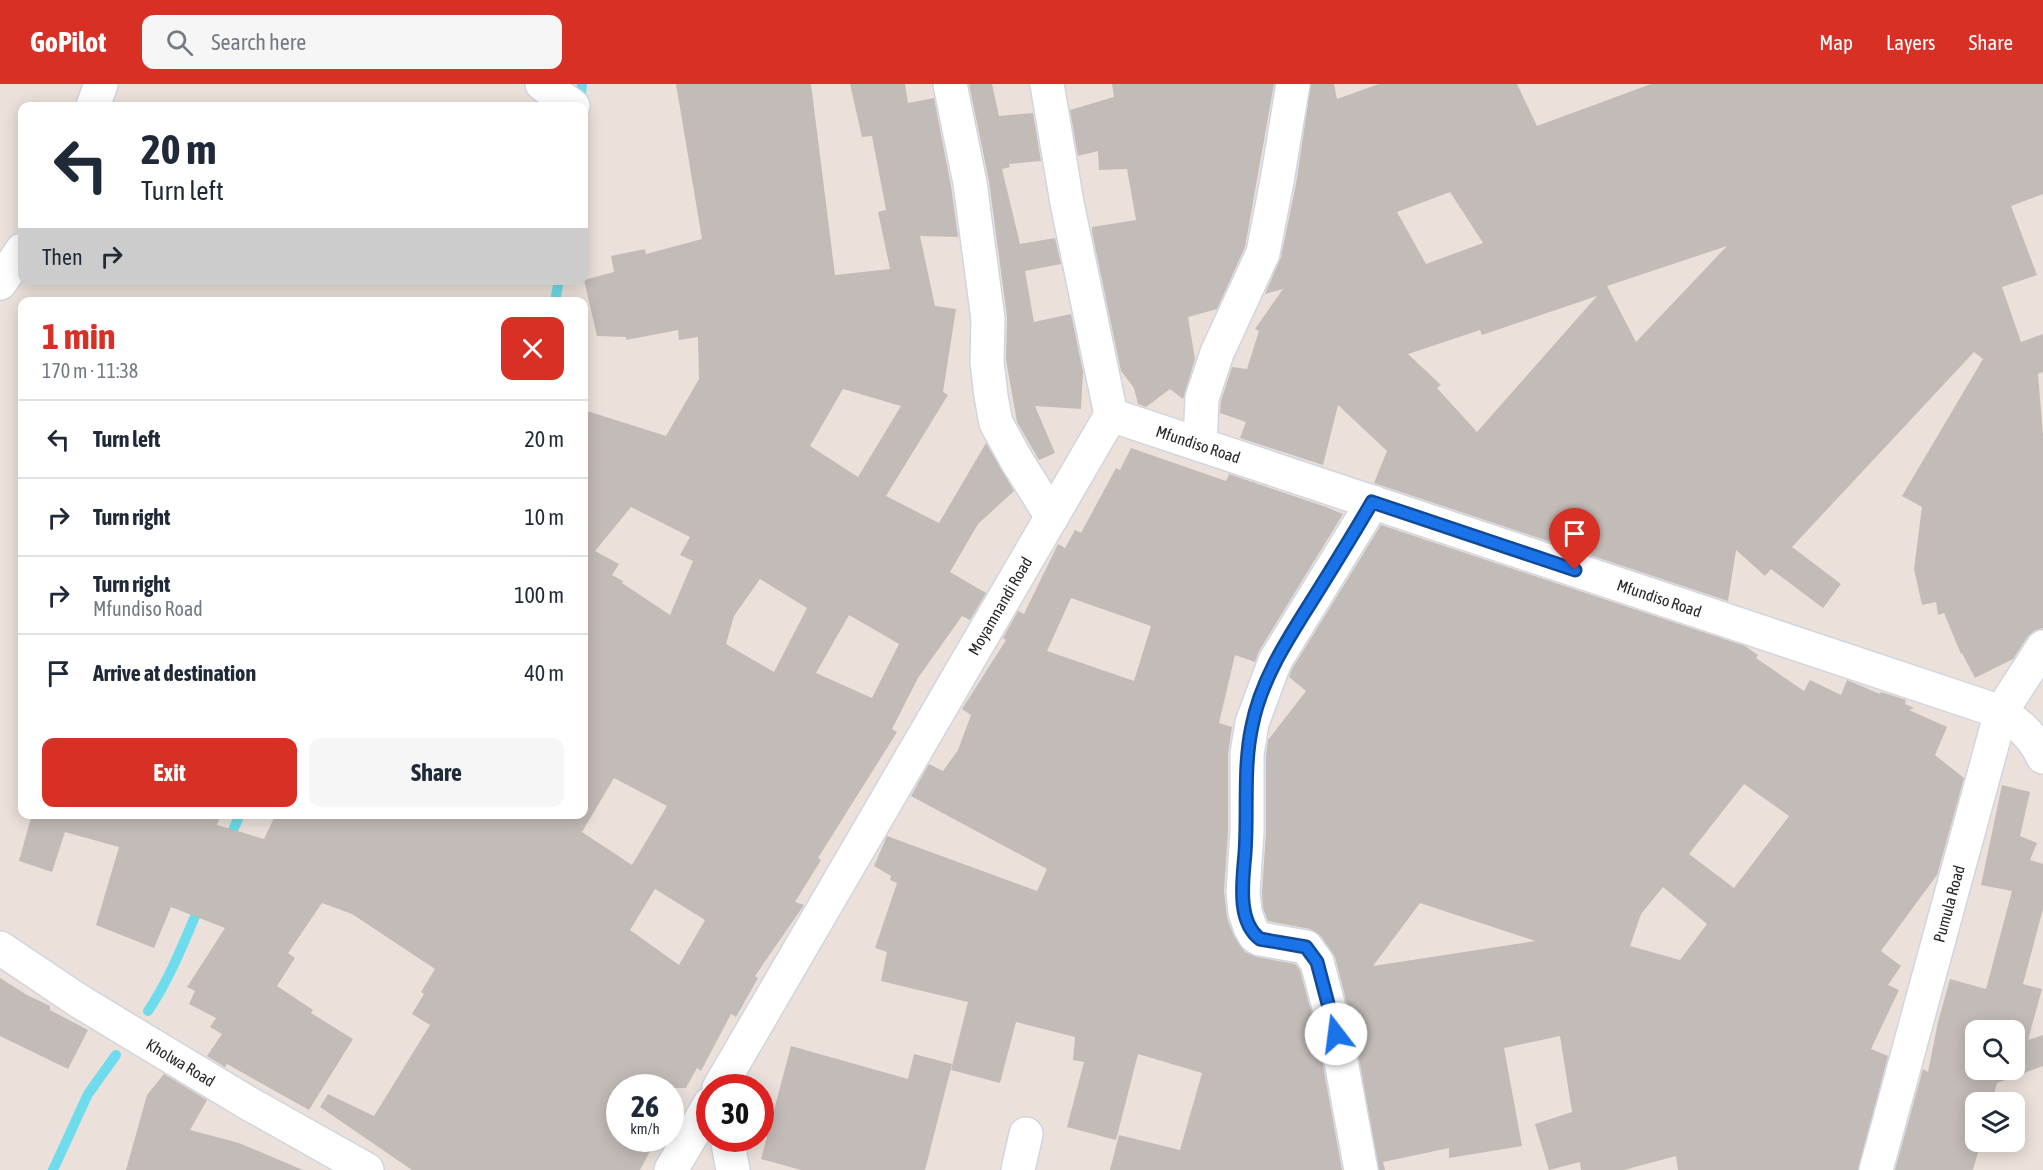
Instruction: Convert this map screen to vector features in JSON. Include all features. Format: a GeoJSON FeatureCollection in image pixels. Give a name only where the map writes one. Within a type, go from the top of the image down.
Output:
{"type":"FeatureCollection","features":[{"type":"Feature","properties":{"kind":"street"},"geometry":{"type":"LineString","coordinates":[[94,102],[101,84]]}},
{"type":"Feature","properties":{"kind":"street"},"geometry":{"type":"LineString","coordinates":[[542,84],[567,102]]}},
{"type":"Feature","properties":{"kind":"street"},"geometry":{"type":"LineString","coordinates":[[950,84],[970,183],[988,319],[987,362],[996,423],[1052,517]]}},
{"type":"Feature","properties":{"kind":"street"},"geometry":{"type":"LineString","coordinates":[[1047,84],[1067,203],[1111,415]]}},
{"type":"Feature","properties":{"kind":"street"},"geometry":{"type":"LineString","coordinates":[[1200,445],[1202,398],[1217,353],[1263,254],[1293,84]]}},
{"type":"Feature","properties":{"kind":"street"},"geometry":{"type":"LineString","coordinates":[[0,283],[18,256]]}},
{"type":"Feature","properties":{"kind":"street","name":"Moyamnandi Road"},"geometry":{"type":"LineString","coordinates":[[727,1074],[1111,415]]}},
{"type":"Feature","properties":{"kind":"street","name":"Mfundiso Road"},"geometry":{"type":"LineString","coordinates":[[1111,415],[2001,712],[2022,726],[2032,737],[2043,757]]}},
{"type":"Feature","properties":{"kind":"street"},"geometry":{"type":"LineString","coordinates":[[1361,1170],[1336,1034],[1317,962],[1306,947],[1260,939],[1255,936],[1245,912],[1243,892],[1247,832],[1247,754],[1252,723],[1275,661],[1372,502]]}},
{"type":"Feature","properties":{"kind":"street","name":"Pumula Road"},"geometry":{"type":"LineString","coordinates":[[1876,1170],[2001,712],[2043,647]]}},
{"type":"Feature","properties":{"kind":"street","name":"Kholwa Road"},"geometry":{"type":"LineString","coordinates":[[0,948],[89,1007],[248,1103],[367,1170]]}},
{"type":"Feature","properties":{"kind":"street"},"geometry":{"type":"LineString","coordinates":[[671,1170],[696,1128]]}},
{"type":"Feature","properties":{"kind":"street"},"geometry":{"type":"LineString","coordinates":[[1018,1170],[1026,1134]]}},
{"type":"Feature","properties":{"kind":"street"},"geometry":{"type":"LineString","coordinates":[[730,1152],[733,1170]]}},
{"type":"Feature","properties":{"kind":"building"},"geometry":{"type":"Polygon","coordinates":[[[676,84],[811,84],[835,275],[890,269],[878,212],[886,210],[872,136],[862,137],[850,84],[905,84],[908,103],[934,98],[958,237],[920,236],[935,306],[956,309],[943,392],[948,395],[886,496],[939,523],[986,443],[1014,491],[978,524],[950,572],[986,593],[970,620],[962,616],[918,678],[892,729],[897,732],[818,858],[821,860],[795,902],[804,905],[755,976],[758,978],[736,1017],[731,1014],[701,1071],[697,1068],[686,1088],[684,1088],[684,1074],[606,1074],[606,1152],[650,1152],[640,1170],[412,1170],[320,1107],[328,1094],[374,1116],[430,1025],[412,1014],[424,994],[421,992],[435,969],[352,914],[322,903],[288,953],[295,958],[277,986],[313,1010],[311,1013],[353,1039],[309,1110],[227,1064],[225,1067],[207,1056],[222,1034],[210,1027],[216,1018],[189,1004],[195,991],[187,987],[225,928],[171,907],[154,948],[96,925],[119,847],[65,832],[52,872],[19,861],[31,819],[219,819],[217,825],[264,839],[274,819],[588,819],[588,411],[666,436],[699,379],[698,337],[679,340],[678,330],[626,340],[626,337],[597,336],[585,285],[588,285],[588,279],[614,272],[611,256],[645,249],[646,254],[702,239],[676,84]],[[843,389],[810,446],[858,477],[901,406],[843,389]],[[631,507],[595,551],[619,564],[612,575],[670,615],[693,561],[680,555],[690,537],[631,507]],[[760,579],[734,616],[726,644],[774,672],[807,608],[760,579]],[[849,615],[816,673],[872,698],[899,644],[849,615]],[[614,778],[582,832],[632,865],[667,806],[614,778]],[[655,889],[630,930],[679,965],[705,920],[655,889]]]}},
{"type":"Feature","properties":{"kind":"building"},"geometry":{"type":"Polygon","coordinates":[[[969,84],[992,84],[999,116],[1033,113],[1041,161],[1009,164],[1010,167],[1002,169],[1020,244],[1055,238],[1061,264],[1025,271],[1034,322],[1071,314],[1083,372],[1081,409],[1035,406],[1055,453],[1039,460],[1017,422],[1006,360],[1007,317],[989,181],[969,84]]]}},
{"type":"Feature","properties":{"kind":"building"},"geometry":{"type":"Polygon","coordinates":[[[1112,84],[1274,84],[1245,247],[1217,309],[1188,317],[1195,359],[1183,399],[1170,389],[1146,407],[1138,404],[1134,388],[1121,371],[1092,232],[1092,227],[1136,220],[1127,169],[1099,170],[1098,151],[1078,156],[1070,110],[1114,97],[1112,84]]]}},
{"type":"Feature","properties":{"kind":"building"},"geometry":{"type":"Polygon","coordinates":[[[1311,84],[1334,84],[1337,99],[1379,84],[1517,84],[1537,126],[1651,84],[2043,84],[2043,194],[2011,206],[2037,275],[2002,287],[2021,342],[2043,334],[2043,372],[2038,374],[2043,435],[2043,628],[2028,636],[2013,659],[1975,678],[1961,654],[1944,613],[1938,615],[1936,602],[1922,605],[1914,569],[1922,507],[1902,496],[1983,359],[1974,352],[1792,547],[1841,584],[1823,608],[1771,569],[1765,576],[1736,550],[1728,601],[1374,483],[1387,451],[1338,405],[1323,465],[1240,438],[1246,422],[1220,413],[1221,401],[1232,367],[1247,369],[1259,331],[1255,329],[1283,289],[1265,294],[1281,257],[1296,184],[1311,84]],[[1450,192],[1397,212],[1426,264],[1483,243],[1450,192]],[[1727,246],[1607,286],[1636,342],[1727,246]],[[1597,296],[1482,335],[1480,330],[1408,354],[1441,385],[1437,388],[1477,432],[1597,296]]]}},
{"type":"Feature","properties":{"kind":"building"},"geometry":{"type":"Polygon","coordinates":[[[1131,448],[1226,481],[1229,474],[1343,514],[1259,651],[1255,662],[1235,655],[1219,723],[1232,727],[1228,754],[1228,831],[1224,891],[1227,918],[1234,936],[1245,952],[1257,957],[1295,964],[1300,970],[1318,1038],[1342,1170],[1110,1170],[1119,1135],[1180,1150],[1202,1073],[1138,1054],[1116,1140],[1067,1127],[1084,1062],[1073,1060],[1075,1037],[1016,1022],[1000,1083],[951,1070],[968,1002],[881,981],[887,952],[875,948],[897,883],[890,880],[891,876],[874,866],[887,836],[1037,891],[1047,869],[911,796],[929,764],[943,771],[958,750],[971,715],[962,709],[1006,640],[1003,638],[1018,611],[1024,614],[1058,544],[1065,548],[1075,530],[1081,533],[1116,468],[1120,470],[1131,448]],[[1071,598],[1047,651],[1134,681],[1151,626],[1071,598]]]}},
{"type":"Feature","properties":{"kind":"building"},"geometry":{"type":"Polygon","coordinates":[[[1381,525],[1745,646],[1758,655],[1756,658],[1804,691],[1810,680],[1841,695],[1847,680],[1880,694],[1881,692],[1906,700],[1905,704],[1914,708],[1909,710],[1947,727],[1935,755],[1964,778],[1937,875],[1881,951],[1901,966],[1888,985],[1899,990],[1871,1049],[1888,1056],[1858,1170],[1678,1170],[1676,1156],[1624,1170],[1581,1170],[1580,1162],[1549,1170],[1535,1124],[1572,1112],[1560,1036],[1504,1048],[1522,1146],[1449,1158],[1449,1148],[1383,1162],[1385,1170],[1379,1170],[1354,1031],[1335,957],[1321,936],[1310,929],[1268,921],[1263,908],[1268,740],[1306,691],[1289,677],[1381,525]],[[1744,784],[1689,854],[1734,888],[1789,816],[1744,784]],[[1663,887],[1641,914],[1630,946],[1680,960],[1707,924],[1663,887]],[[1420,903],[1373,966],[1535,941],[1420,903]]]}},
{"type":"Feature","properties":{"kind":"building"},"geometry":{"type":"Polygon","coordinates":[[[2002,785],[2030,792],[2020,836],[2037,843],[2030,860],[2043,864],[2043,909],[2023,984],[2042,989],[2028,1040],[2043,1035],[2043,1066],[2025,1073],[2025,1020],[1965,1020],[1965,1080],[2005,1080],[1997,1083],[1995,1092],[1965,1092],[1965,1152],[1978,1152],[1973,1170],[1895,1170],[1923,1069],[1928,1072],[1950,979],[1986,989],[2012,891],[1981,885],[2002,785]]]}},
{"type":"Feature","properties":{"kind":"building"},"geometry":{"type":"Polygon","coordinates":[[[0,978],[50,1006],[50,1010],[88,1030],[68,1069],[0,1036],[0,978]]]}},
{"type":"Feature","properties":{"kind":"building"},"geometry":{"type":"Polygon","coordinates":[[[791,1046],[908,1079],[914,1054],[952,1064],[925,1170],[801,1170],[761,1159],[763,1152],[774,1152],[774,1110],[791,1046]]]}},
{"type":"Feature","properties":{"kind":"building"},"geometry":{"type":"Polygon","coordinates":[[[164,1074],[207,1100],[190,1130],[239,1143],[303,1170],[126,1170],[147,1095],[164,1074]]]}},
{"type":"Feature","properties":{"kind":"waterway"},"geometry":{"type":"LineString","coordinates":[[580,102],[582,84]]}},
{"type":"Feature","properties":{"kind":"waterway"},"geometry":{"type":"LineString","coordinates":[[556,297],[558,285]]}},
{"type":"Feature","properties":{"kind":"waterway"},"geometry":{"type":"LineString","coordinates":[[228,842],[238,819]]}},
{"type":"Feature","properties":{"kind":"waterway"},"geometry":{"type":"LineString","coordinates":[[148,1011],[170,973],[200,905]]}},
{"type":"Feature","properties":{"kind":"waterway"},"geometry":{"type":"LineString","coordinates":[[53,1170],[88,1094],[116,1055]]}},
{"type":"Feature","properties":{"kind":"route"},"geometry":{"type":"LineString","coordinates":[[1336,1034],[1317,962],[1311,952],[1306,947],[1260,939],[1255,936],[1245,912],[1243,892],[1247,832],[1247,754],[1252,723],[1275,661],[1372,502],[1575,570]]}}]}
